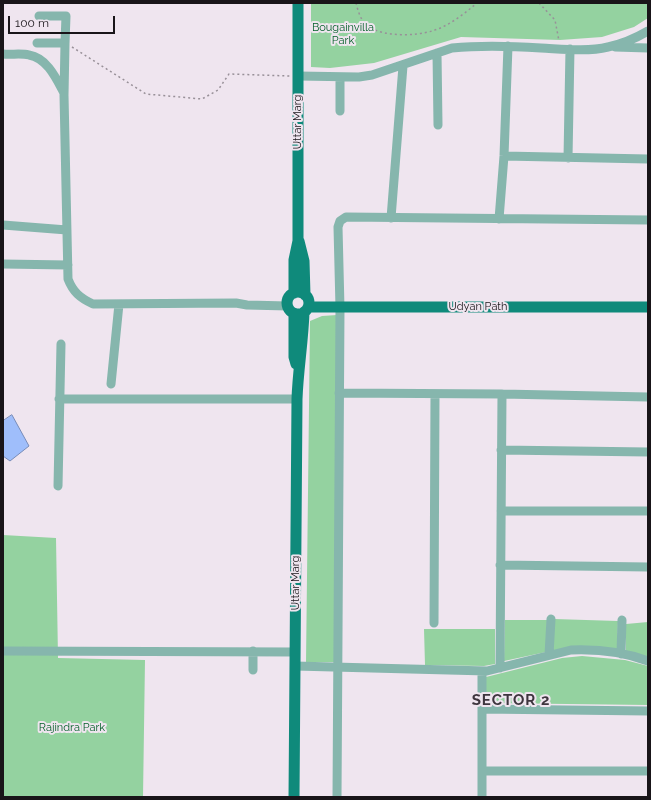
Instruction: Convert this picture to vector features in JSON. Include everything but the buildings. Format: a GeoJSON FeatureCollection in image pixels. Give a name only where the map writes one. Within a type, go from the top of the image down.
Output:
{"type":"FeatureCollection","features":[{"type":"Feature","properties":{"kind":"main road","name":"Uttar Marg"},"geometry":{"type":"LineString","coordinates":[[294,797],[297,399],[298,368],[302,357],[299,304],[304,261],[298,241],[298,3]]}},
{"type":"Feature","properties":{"kind":"main road","name":"Udyan Path"},"geometry":{"type":"LineString","coordinates":[[340,305],[648,301]]}},
{"type":"Feature","properties":{"kind":"main road","name":"Udyan Path"},"geometry":{"type":"LineString","coordinates":[[299,304],[648,307]]}},
{"type":"Feature","properties":{"kind":"street"},"geometry":{"type":"LineString","coordinates":[[39,16],[66,16],[64,94],[68,279],[71,288],[81,298],[93,304],[299,304]]}},
{"type":"Feature","properties":{"kind":"street"},"geometry":{"type":"LineString","coordinates":[[608,47],[636,38],[648,31]]}},
{"type":"Feature","properties":{"kind":"street"},"geometry":{"type":"LineString","coordinates":[[37,43],[65,43]]}},
{"type":"Feature","properties":{"kind":"street"},"geometry":{"type":"LineString","coordinates":[[298,76],[340,77],[372,75],[403,66],[452,48],[508,46],[560,49],[608,47],[648,48]]}},
{"type":"Feature","properties":{"kind":"street"},"geometry":{"type":"LineString","coordinates":[[500,219],[508,46]]}},
{"type":"Feature","properties":{"kind":"street"},"geometry":{"type":"LineString","coordinates":[[568,158],[570,49]]}},
{"type":"Feature","properties":{"kind":"street"},"geometry":{"type":"LineString","coordinates":[[437,53],[438,125]]}},
{"type":"Feature","properties":{"kind":"street"},"geometry":{"type":"LineString","coordinates":[[3,54],[28,55],[38,58],[54,75],[64,94]]}},
{"type":"Feature","properties":{"kind":"street"},"geometry":{"type":"LineString","coordinates":[[391,218],[403,66]]}},
{"type":"Feature","properties":{"kind":"street"},"geometry":{"type":"LineString","coordinates":[[340,77],[340,111]]}},
{"type":"Feature","properties":{"kind":"street"},"geometry":{"type":"LineString","coordinates":[[504,156],[648,159]]}},
{"type":"Feature","properties":{"kind":"street"},"geometry":{"type":"LineString","coordinates":[[337,797],[340,305],[338,227],[340,221],[346,217],[648,220]]}},
{"type":"Feature","properties":{"kind":"street"},"geometry":{"type":"LineString","coordinates":[[3,225],[67,230]]}},
{"type":"Feature","properties":{"kind":"street"},"geometry":{"type":"LineString","coordinates":[[3,264],[68,265]]}},
{"type":"Feature","properties":{"kind":"street"},"geometry":{"type":"LineString","coordinates":[[111,384],[119,304]]}},
{"type":"Feature","properties":{"kind":"street"},"geometry":{"type":"LineString","coordinates":[[58,486],[62,344]]}},
{"type":"Feature","properties":{"kind":"street"},"geometry":{"type":"LineString","coordinates":[[339,393],[648,397]]}},
{"type":"Feature","properties":{"kind":"street"},"geometry":{"type":"LineString","coordinates":[[434,623],[435,394]]}},
{"type":"Feature","properties":{"kind":"street"},"geometry":{"type":"LineString","coordinates":[[500,668],[502,394]]}},
{"type":"Feature","properties":{"kind":"street"},"geometry":{"type":"LineString","coordinates":[[60,399],[297,399]]}},
{"type":"Feature","properties":{"kind":"street"},"geometry":{"type":"LineString","coordinates":[[502,450],[648,452]]}},
{"type":"Feature","properties":{"kind":"street"},"geometry":{"type":"LineString","coordinates":[[501,511],[648,511]]}},
{"type":"Feature","properties":{"kind":"street"},"geometry":{"type":"LineString","coordinates":[[500,566],[648,567]]}},
{"type":"Feature","properties":{"kind":"street"},"geometry":{"type":"LineString","coordinates":[[550,619],[550,655]]}},
{"type":"Feature","properties":{"kind":"street"},"geometry":{"type":"LineString","coordinates":[[621,654],[622,620]]}},
{"type":"Feature","properties":{"kind":"street"},"geometry":{"type":"LineString","coordinates":[[295,666],[482,671],[500,668],[571,650],[585,649],[621,654],[648,661]]}},
{"type":"Feature","properties":{"kind":"street"},"geometry":{"type":"LineString","coordinates":[[3,651],[295,652]]}},
{"type":"Feature","properties":{"kind":"street"},"geometry":{"type":"LineString","coordinates":[[253,651],[253,670]]}},
{"type":"Feature","properties":{"kind":"street"},"geometry":{"type":"LineString","coordinates":[[482,671],[482,797]]}},
{"type":"Feature","properties":{"kind":"street"},"geometry":{"type":"LineString","coordinates":[[482,709],[648,711]]}},
{"type":"Feature","properties":{"kind":"street"},"geometry":{"type":"LineString","coordinates":[[482,771],[648,771]]}},
{"type":"Feature","properties":{"kind":"path"},"geometry":{"type":"LineString","coordinates":[[356,3],[362,20],[369,27],[402,35],[432,31],[453,21],[477,3]]}},
{"type":"Feature","properties":{"kind":"path"},"geometry":{"type":"LineString","coordinates":[[539,3],[555,20],[558,28],[560,49]]}},
{"type":"Feature","properties":{"kind":"path"},"geometry":{"type":"LineString","coordinates":[[65,43],[146,94],[202,99],[218,90],[229,74],[298,76]]}},
{"type":"Feature","properties":{"kind":"green space","name":"Bougainvilla Park"},"geometry":{"type":"Polygon","coordinates":[[[311,3],[648,3],[648,18],[634,27],[602,37],[560,40],[461,37],[374,63],[330,68],[311,67],[311,3]]]}},
{"type":"Feature","properties":{"kind":"green space"},"geometry":{"type":"Polygon","coordinates":[[[337,315],[335,662],[306,662],[310,321],[322,316],[337,315]]]}},
{"type":"Feature","properties":{"kind":"green space","name":"Rajindra Park"},"geometry":{"type":"Polygon","coordinates":[[[3,535],[56,538],[58,658],[145,660],[143,797],[3,797],[3,535]]]}},
{"type":"Feature","properties":{"kind":"green space"},"geometry":{"type":"Polygon","coordinates":[[[554,619],[618,621],[617,650],[552,651],[554,619]]]}},
{"type":"Feature","properties":{"kind":"green space"},"geometry":{"type":"Polygon","coordinates":[[[505,620],[547,620],[546,652],[504,661],[505,620]]]}},
{"type":"Feature","properties":{"kind":"green space"},"geometry":{"type":"Polygon","coordinates":[[[648,622],[648,657],[626,652],[626,624],[648,622]]]}},
{"type":"Feature","properties":{"kind":"green space"},"geometry":{"type":"Polygon","coordinates":[[[424,629],[495,629],[495,664],[484,666],[425,665],[424,629]]]}},
{"type":"Feature","properties":{"kind":"green space"},"geometry":{"type":"Polygon","coordinates":[[[582,656],[625,660],[648,666],[648,705],[486,703],[486,677],[562,658],[582,656]]]}},
{"type":"Feature","properties":{"kind":"water"},"geometry":{"type":"Polygon","coordinates":[[[12,415],[29,446],[10,461],[3,456],[3,421],[12,415]]]}},
{"type":"Feature","properties":{"kind":"district","name":"SECTOR 2"},"geometry":{"type":"Point","coordinates":[511,700]}}]}
